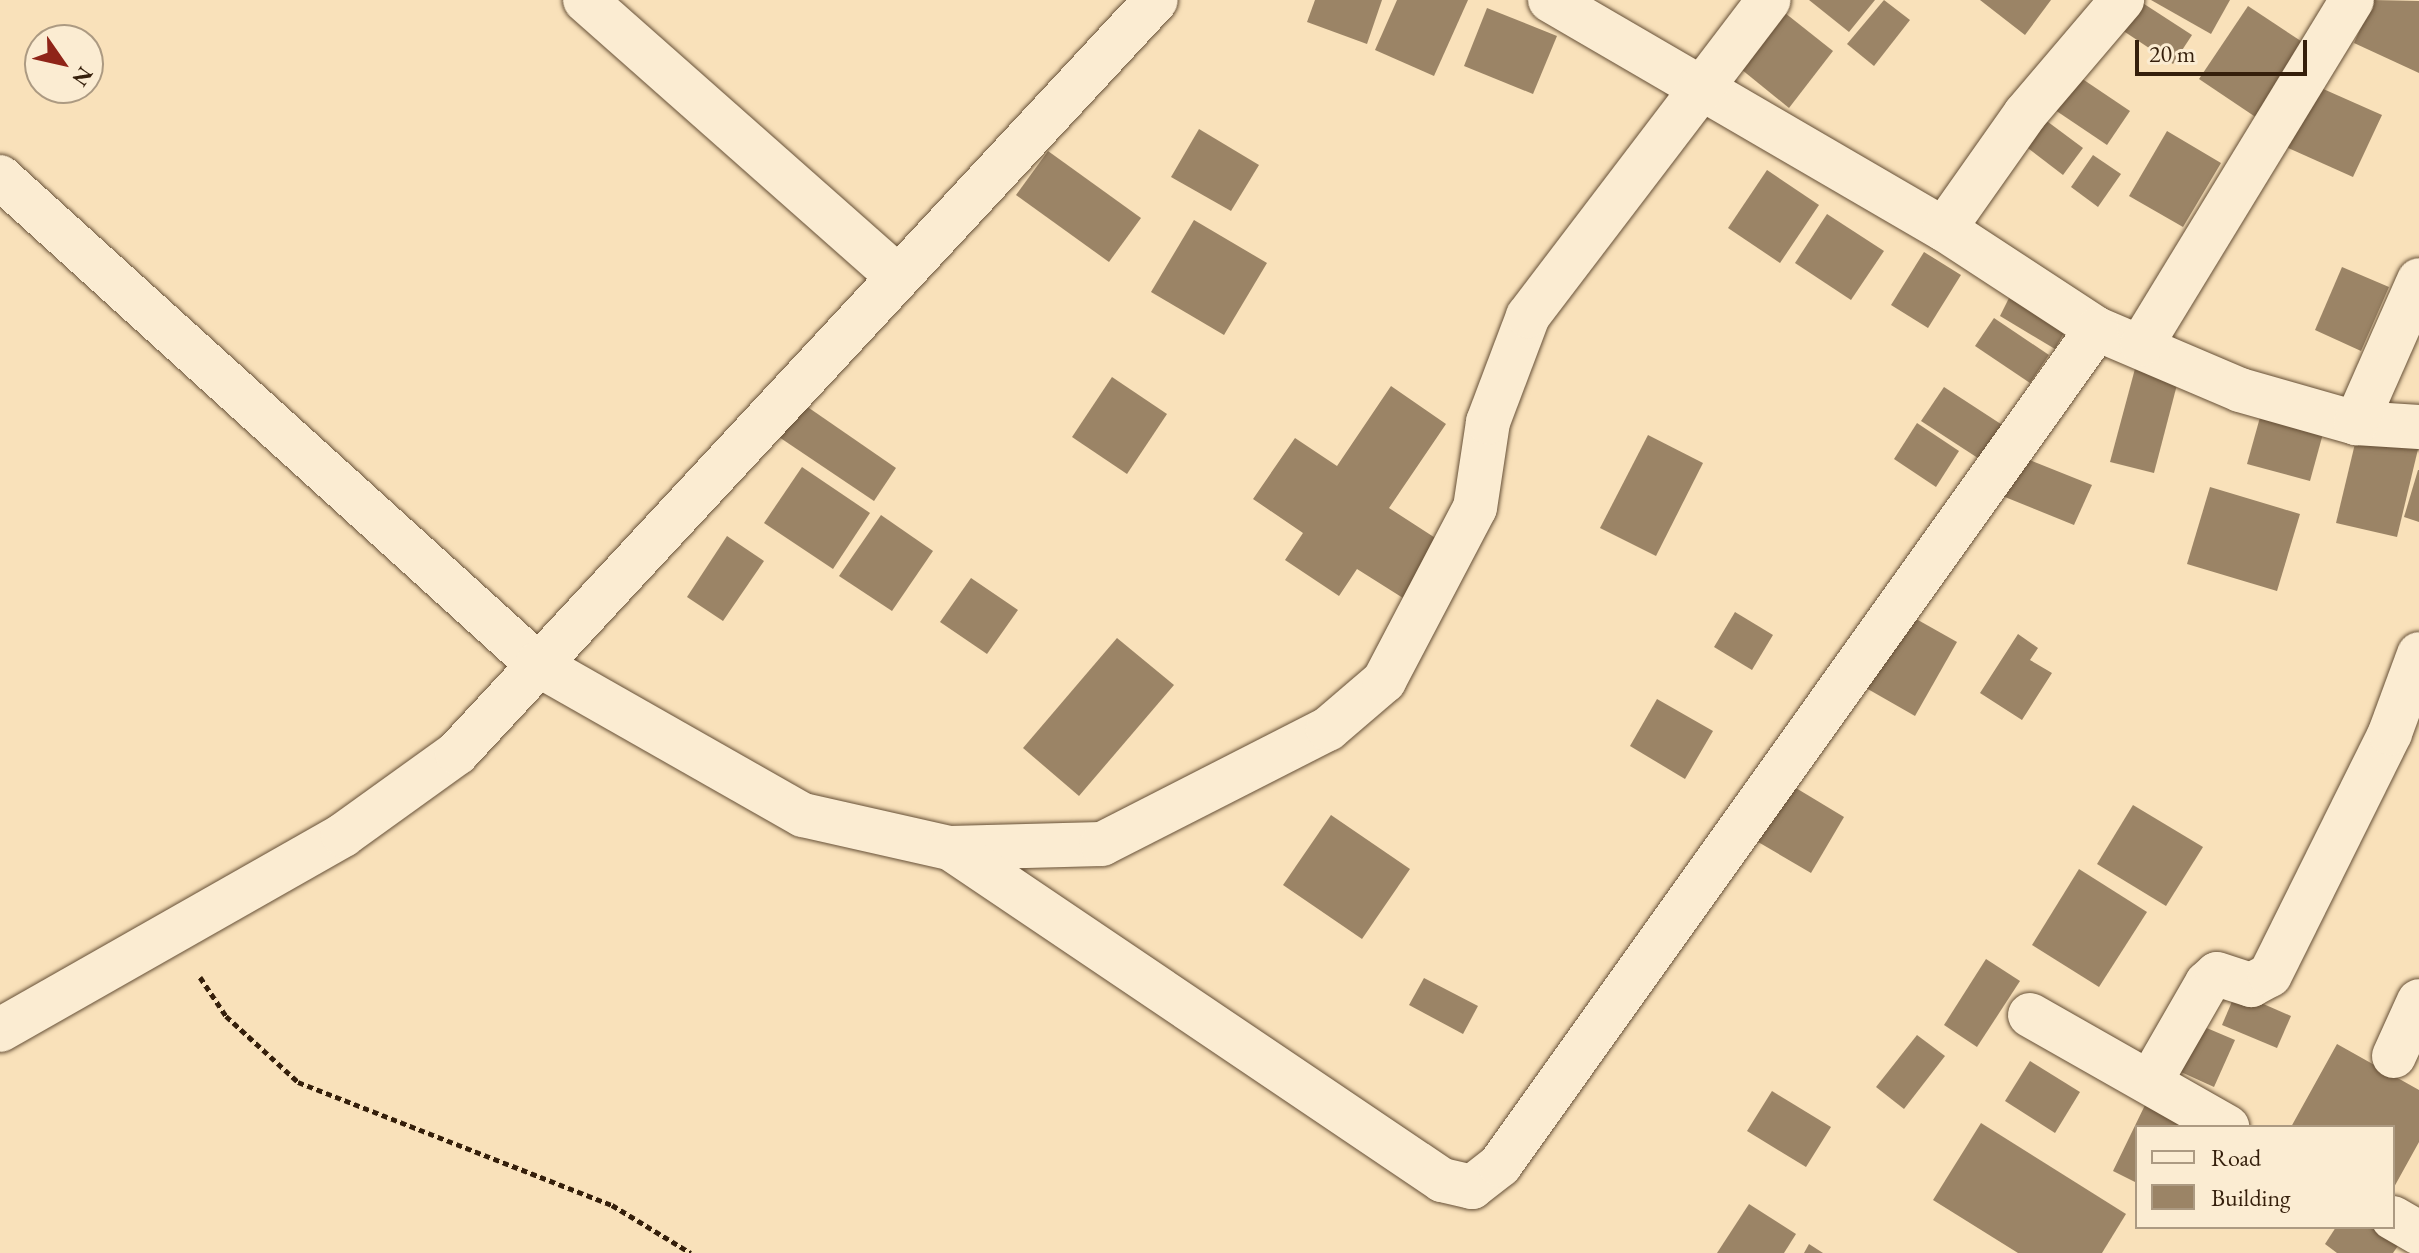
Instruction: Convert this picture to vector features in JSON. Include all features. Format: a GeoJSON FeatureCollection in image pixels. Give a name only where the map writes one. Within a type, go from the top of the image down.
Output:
{"type":"FeatureCollection","features":[{"type":"Feature","properties":{"kind":"street"},"geometry":{"type":"LineString","coordinates":[[585,0],[898,277]]}},
{"type":"Feature","properties":{"kind":"street"},"geometry":{"type":"LineString","coordinates":[[0,1030],[172,935],[343,835],[457,753],[1156,0]]}},
{"type":"Feature","properties":{"kind":"street"},"geometry":{"type":"LineString","coordinates":[[1550,0],[1695,90],[1944,229],[2097,329],[2142,344],[2240,390],[2356,423],[2419,427]]}},
{"type":"Feature","properties":{"kind":"street"},"geometry":{"type":"LineString","coordinates":[[0,177],[537,664],[803,815],[950,848],[1102,844],[1328,729],[1384,681],[1475,508],[1488,422],[1528,316],[1695,90],[1769,0]]}},
{"type":"Feature","properties":{"kind":"street"},"geometry":{"type":"LineString","coordinates":[[1944,229],[2025,114],[2122,0]]}},
{"type":"Feature","properties":{"kind":"street"},"geometry":{"type":"LineString","coordinates":[[2142,344],[2352,0]]}},
{"type":"Feature","properties":{"kind":"street"},"geometry":{"type":"LineString","coordinates":[[2356,423],[2419,280]]}},
{"type":"Feature","properties":{"kind":"street"},"geometry":{"type":"LineString","coordinates":[[950,848],[1442,1180],[1472,1187],[1500,1165],[2097,329]]}},
{"type":"Feature","properties":{"kind":"street"},"geometry":{"type":"LineString","coordinates":[[2150,1082],[2207,983],[2217,974],[2251,985],[2270,975],[2390,733],[2419,654]]}},
{"type":"Feature","properties":{"kind":"street"},"geometry":{"type":"LineString","coordinates":[[2394,1056],[2419,1001]]}},
{"type":"Feature","properties":{"kind":"street"},"geometry":{"type":"LineString","coordinates":[[2030,1015],[2224,1125]]}},
{"type":"Feature","properties":{"kind":"street"},"geometry":{"type":"LineString","coordinates":[[2395,1219],[2419,1233]]}},
{"type":"Feature","properties":{"kind":"path"},"geometry":{"type":"LineString","coordinates":[[172,935],[226,1016],[298,1082],[612,1205],[691,1253]]}},
{"type":"Feature","properties":{"kind":"building"},"geometry":{"type":"Polygon","coordinates":[[[1315,0],[1382,0],[1367,44],[1307,22],[1315,0]]]}},
{"type":"Feature","properties":{"kind":"building"},"geometry":{"type":"Polygon","coordinates":[[[1397,0],[1468,0],[1434,76],[1375,50],[1397,0]]]}},
{"type":"Feature","properties":{"kind":"building"},"geometry":{"type":"Polygon","coordinates":[[[1809,0],[1875,0],[1849,32],[1809,0]]]}},
{"type":"Feature","properties":{"kind":"building"},"geometry":{"type":"Polygon","coordinates":[[[1884,0],[1910,20],[1874,66],[1847,44],[1884,0]]]}},
{"type":"Feature","properties":{"kind":"building"},"geometry":{"type":"Polygon","coordinates":[[[1980,0],[2051,0],[2025,35],[1980,0]]]}},
{"type":"Feature","properties":{"kind":"building"},"geometry":{"type":"Polygon","coordinates":[[[2138,0],[2192,35],[2173,64],[2119,28],[2138,0]]]}},
{"type":"Feature","properties":{"kind":"building"},"geometry":{"type":"Polygon","coordinates":[[[2151,0],[2230,0],[2211,34],[2151,0]]]}},
{"type":"Feature","properties":{"kind":"building"},"geometry":{"type":"Polygon","coordinates":[[[2373,0],[2419,1],[2419,73],[2354,43],[2373,0]]]}},
{"type":"Feature","properties":{"kind":"building"},"geometry":{"type":"Polygon","coordinates":[[[2248,6],[2310,47],[2260,120],[2199,79],[2248,6]]]}},
{"type":"Feature","properties":{"kind":"building"},"geometry":{"type":"Polygon","coordinates":[[[1487,8],[1557,36],[1533,94],[1464,66],[1487,8]]]}},
{"type":"Feature","properties":{"kind":"building"},"geometry":{"type":"Polygon","coordinates":[[[1780,9],[1833,51],[1789,108],[1736,65],[1780,9]]]}},
{"type":"Feature","properties":{"kind":"building"},"geometry":{"type":"Polygon","coordinates":[[[2078,76],[2130,111],[2107,145],[2055,110],[2078,76]]]}},
{"type":"Feature","properties":{"kind":"building"},"geometry":{"type":"Polygon","coordinates":[[[2312,84],[2382,115],[2353,177],[2284,146],[2312,84]]]}},
{"type":"Feature","properties":{"kind":"building"},"geometry":{"type":"Polygon","coordinates":[[[2036,113],[2083,148],[2063,175],[2016,139],[2036,113]]]}},
{"type":"Feature","properties":{"kind":"building"},"geometry":{"type":"Polygon","coordinates":[[[1199,129],[1259,165],[1231,211],[1171,177],[1199,129]]]}},
{"type":"Feature","properties":{"kind":"building"},"geometry":{"type":"Polygon","coordinates":[[[2167,131],[2221,163],[2183,227],[2129,196],[2167,131]]]}},
{"type":"Feature","properties":{"kind":"building"},"geometry":{"type":"Polygon","coordinates":[[[1048,151],[1141,218],[1109,262],[1016,195],[1048,151]]]}},
{"type":"Feature","properties":{"kind":"building"},"geometry":{"type":"Polygon","coordinates":[[[2093,155],[2121,174],[2098,207],[2071,187],[2093,155]]]}},
{"type":"Feature","properties":{"kind":"building"},"geometry":{"type":"Polygon","coordinates":[[[1767,170],[1819,205],[1780,263],[1728,228],[1767,170]]]}},
{"type":"Feature","properties":{"kind":"building"},"geometry":{"type":"Polygon","coordinates":[[[1827,214],[1884,251],[1851,300],[1795,263],[1827,214]]]}},
{"type":"Feature","properties":{"kind":"building"},"geometry":{"type":"Polygon","coordinates":[[[1194,220],[1267,263],[1224,335],[1151,292],[1194,220]]]}},
{"type":"Feature","properties":{"kind":"building"},"geometry":{"type":"Polygon","coordinates":[[[1924,252],[1961,275],[1928,328],[1891,305],[1924,252]]]}},
{"type":"Feature","properties":{"kind":"building"},"geometry":{"type":"Polygon","coordinates":[[[2342,267],[2389,287],[2361,351],[2315,330],[2342,267]]]}},
{"type":"Feature","properties":{"kind":"building"},"geometry":{"type":"Polygon","coordinates":[[[2009,298],[2065,331],[2055,349],[2000,316],[2009,298]]]}},
{"type":"Feature","properties":{"kind":"building"},"geometry":{"type":"Polygon","coordinates":[[[1994,318],[2049,355],[2030,383],[1975,346],[1994,318]]]}},
{"type":"Feature","properties":{"kind":"building"},"geometry":{"type":"Polygon","coordinates":[[[2136,365],[2179,377],[2154,473],[2110,462],[2136,365]]]}},
{"type":"Feature","properties":{"kind":"building"},"geometry":{"type":"Polygon","coordinates":[[[1112,377],[1167,414],[1127,474],[1072,437],[1112,377]]]}},
{"type":"Feature","properties":{"kind":"building"},"geometry":{"type":"Polygon","coordinates":[[[1391,386],[1446,424],[1389,508],[1440,541],[1403,598],[1357,569],[1339,596],[1285,560],[1303,533],[1253,499],[1295,438],[1337,466],[1391,386]]]}},
{"type":"Feature","properties":{"kind":"building"},"geometry":{"type":"Polygon","coordinates":[[[1944,387],[2007,428],[1984,462],[1921,421],[1944,387]]]}},
{"type":"Feature","properties":{"kind":"building"},"geometry":{"type":"Polygon","coordinates":[[[796,399],[896,468],[874,501],[773,433],[796,399]]]}},
{"type":"Feature","properties":{"kind":"building"},"geometry":{"type":"Polygon","coordinates":[[[2264,403],[2327,419],[2310,481],[2247,464],[2264,403]]]}},
{"type":"Feature","properties":{"kind":"building"},"geometry":{"type":"Polygon","coordinates":[[[1917,423],[1959,451],[1936,487],[1894,459],[1917,423]]]}},
{"type":"Feature","properties":{"kind":"building"},"geometry":{"type":"Polygon","coordinates":[[[2358,431],[2419,445],[2397,537],[2336,523],[2358,431]]]}},
{"type":"Feature","properties":{"kind":"building"},"geometry":{"type":"Polygon","coordinates":[[[1648,435],[1703,463],[1656,556],[1600,528],[1648,435]]]}},
{"type":"Feature","properties":{"kind":"building"},"geometry":{"type":"Polygon","coordinates":[[[2017,455],[2092,485],[2074,525],[2000,495],[2017,455]]]}},
{"type":"Feature","properties":{"kind":"building"},"geometry":{"type":"Polygon","coordinates":[[[802,467],[870,513],[833,569],[764,523],[802,467]]]}},
{"type":"Feature","properties":{"kind":"building"},"geometry":{"type":"Polygon","coordinates":[[[2419,470],[2419,522],[2404,517],[2419,470]]]}},
{"type":"Feature","properties":{"kind":"building"},"geometry":{"type":"Polygon","coordinates":[[[2210,487],[2300,514],[2277,591],[2187,564],[2210,487]]]}},
{"type":"Feature","properties":{"kind":"building"},"geometry":{"type":"Polygon","coordinates":[[[881,515],[933,551],[892,611],[839,576],[881,515]]]}},
{"type":"Feature","properties":{"kind":"building"},"geometry":{"type":"Polygon","coordinates":[[[727,536],[764,561],[723,621],[687,597],[727,536]]]}},
{"type":"Feature","properties":{"kind":"building"},"geometry":{"type":"Polygon","coordinates":[[[971,578],[1018,610],[987,654],[940,622],[971,578]]]}},
{"type":"Feature","properties":{"kind":"building"},"geometry":{"type":"Polygon","coordinates":[[[1902,611],[1957,642],[1915,716],[1859,684],[1902,611]]]}},
{"type":"Feature","properties":{"kind":"building"},"geometry":{"type":"Polygon","coordinates":[[[1735,612],[1773,635],[1752,670],[1714,647],[1735,612]]]}},
{"type":"Feature","properties":{"kind":"building"},"geometry":{"type":"Polygon","coordinates":[[[2018,634],[2038,648],[2030,660],[2052,673],[2022,720],[1980,693],[2018,634]]]}},
{"type":"Feature","properties":{"kind":"building"},"geometry":{"type":"Polygon","coordinates":[[[1117,638],[1174,685],[1079,796],[1023,748],[1117,638]]]}},
{"type":"Feature","properties":{"kind":"building"},"geometry":{"type":"Polygon","coordinates":[[[1657,699],[1713,731],[1685,779],[1630,746],[1657,699]]]}},
{"type":"Feature","properties":{"kind":"building"},"geometry":{"type":"Polygon","coordinates":[[[1786,782],[1844,817],[1811,873],[1753,839],[1786,782]]]}},
{"type":"Feature","properties":{"kind":"building"},"geometry":{"type":"Polygon","coordinates":[[[2133,805],[2203,847],[2166,906],[2097,864],[2133,805]]]}},
{"type":"Feature","properties":{"kind":"building"},"geometry":{"type":"Polygon","coordinates":[[[1331,815],[1410,869],[1362,939],[1283,885],[1331,815]]]}},
{"type":"Feature","properties":{"kind":"building"},"geometry":{"type":"Polygon","coordinates":[[[2079,869],[2147,912],[2099,987],[2032,945],[2079,869]]]}},
{"type":"Feature","properties":{"kind":"building"},"geometry":{"type":"Polygon","coordinates":[[[1986,959],[2020,981],[1977,1047],[1944,1025],[1986,959]]]}},
{"type":"Feature","properties":{"kind":"building"},"geometry":{"type":"Polygon","coordinates":[[[1424,978],[1478,1006],[1463,1034],[1409,1005],[1424,978]]]}},
{"type":"Feature","properties":{"kind":"building"},"geometry":{"type":"Polygon","coordinates":[[[2236,992],[2291,1016],[2277,1048],[2222,1025],[2236,992]]]}},
{"type":"Feature","properties":{"kind":"building"},"geometry":{"type":"Polygon","coordinates":[[[2202,1026],[2235,1040],[2214,1087],[2181,1072],[2202,1026]]]}},
{"type":"Feature","properties":{"kind":"building"},"geometry":{"type":"Polygon","coordinates":[[[1917,1035],[1945,1056],[1904,1109],[1876,1087],[1917,1035]]]}},
{"type":"Feature","properties":{"kind":"building"},"geometry":{"type":"Polygon","coordinates":[[[2337,1044],[2419,1090],[2419,1142],[2395,1185],[2395,1125],[2292,1125],[2337,1044]]]}},
{"type":"Feature","properties":{"kind":"building"},"geometry":{"type":"Polygon","coordinates":[[[2030,1061],[2080,1092],[2055,1133],[2005,1101],[2030,1061]]]}},
{"type":"Feature","properties":{"kind":"building"},"geometry":{"type":"Polygon","coordinates":[[[1772,1091],[1831,1127],[1806,1167],[1747,1131],[1772,1091]]]}},
{"type":"Feature","properties":{"kind":"building"},"geometry":{"type":"Polygon","coordinates":[[[2146,1103],[2190,1125],[2135,1125],[2146,1103]]]}},
{"type":"Feature","properties":{"kind":"building"},"geometry":{"type":"Polygon","coordinates":[[[1981,1123],[2126,1214],[2102,1253],[2018,1253],[1933,1200],[1981,1123]]]}},
{"type":"Feature","properties":{"kind":"building"},"geometry":{"type":"Polygon","coordinates":[[[2135,1126],[2135,1182],[2113,1171],[2135,1126]]]}},
{"type":"Feature","properties":{"kind":"building"},"geometry":{"type":"Polygon","coordinates":[[[1749,1204],[1796,1234],[1784,1253],[1717,1253],[1749,1204]]]}},
{"type":"Feature","properties":{"kind":"building"},"geometry":{"type":"Polygon","coordinates":[[[2335,1229],[2380,1229],[2400,1243],[2393,1253],[2337,1253],[2325,1244],[2335,1229]]]}},
{"type":"Feature","properties":{"kind":"building"},"geometry":{"type":"Polygon","coordinates":[[[1809,1244],[1823,1253],[1804,1253],[1809,1244]]]}}]}
